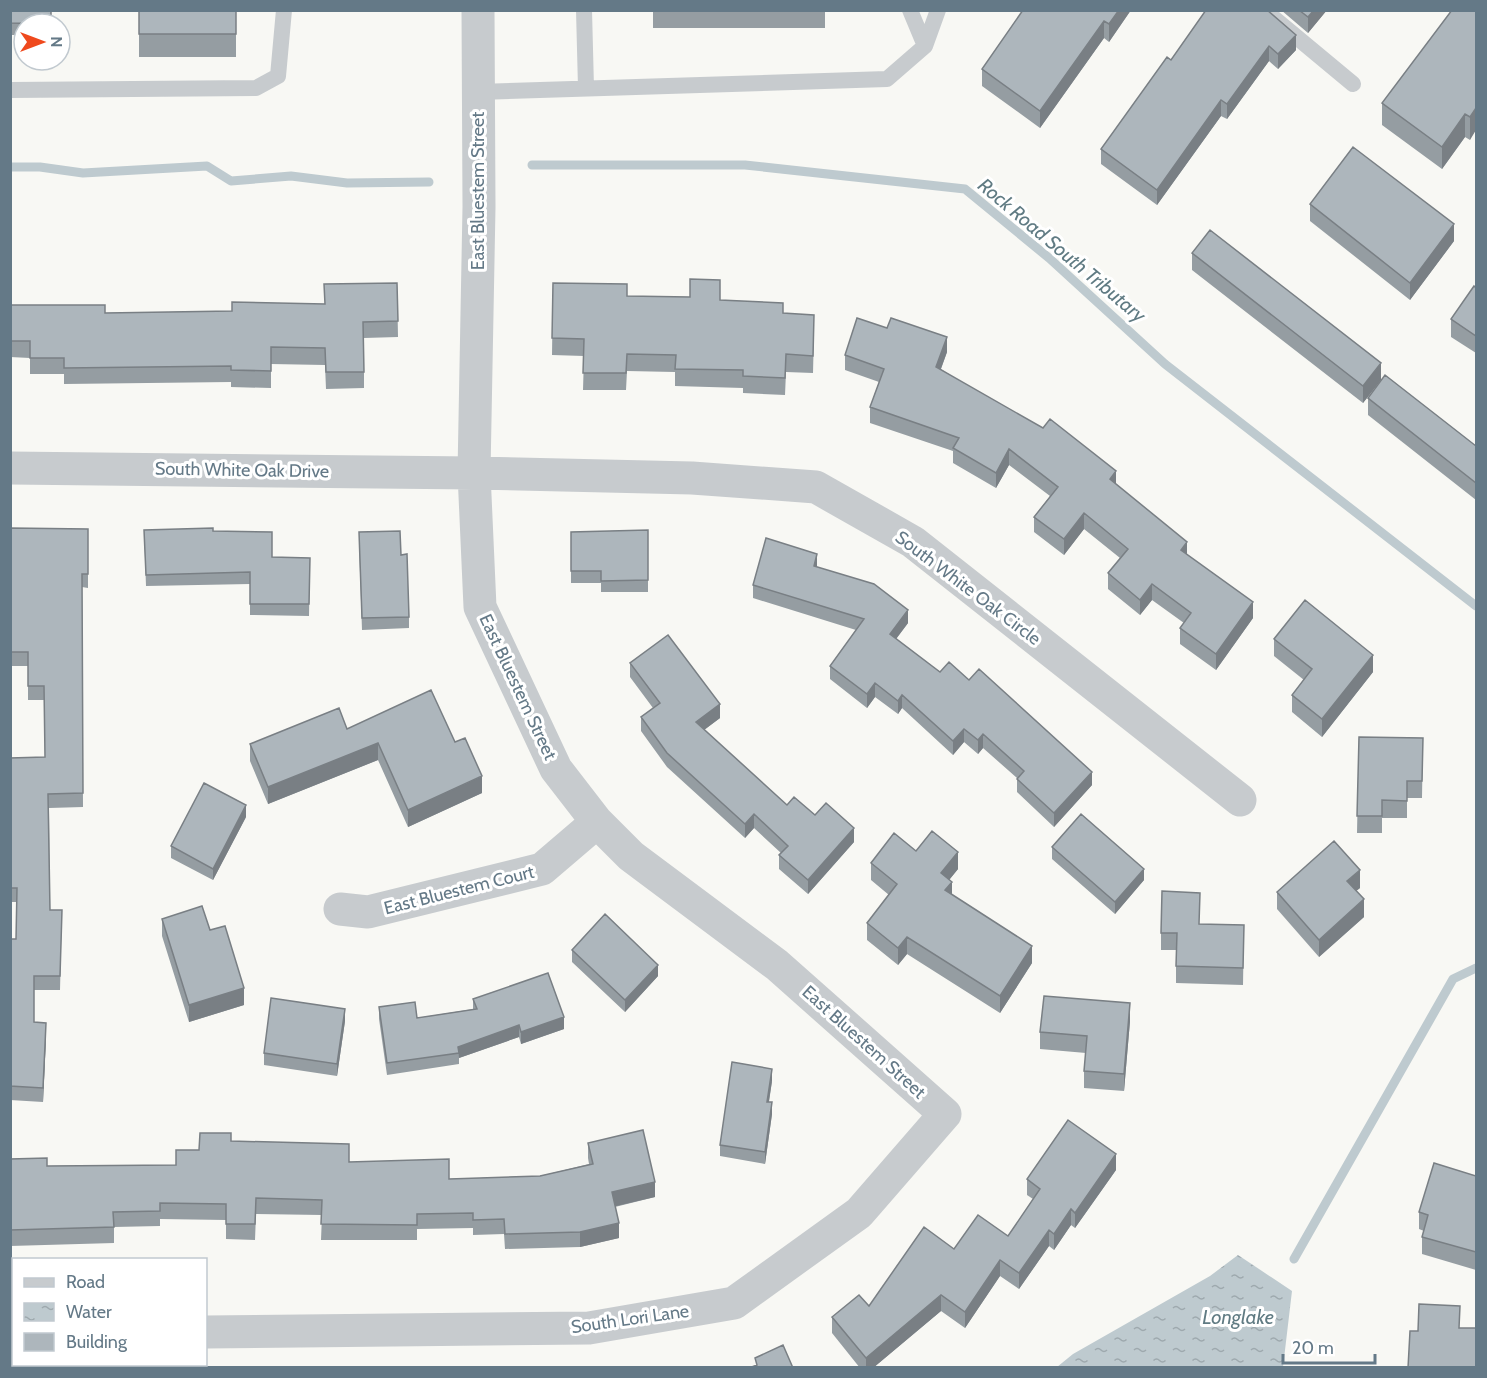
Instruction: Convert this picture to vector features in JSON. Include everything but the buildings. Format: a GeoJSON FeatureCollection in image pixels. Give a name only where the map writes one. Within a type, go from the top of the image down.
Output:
{"type":"FeatureCollection","features":[{"type":"Feature","properties":{"kind":"street","name":"East Bluestem Street"},"geometry":{"type":"LineString","coordinates":[[478,10],[479,207],[474,473],[480,607],[556,769],[597,822],[632,856],[777,965],[945,1114]]}},
{"type":"Feature","properties":{"kind":"street","name":"South White Oak Drive"},"geometry":{"type":"LineString","coordinates":[[10,468],[474,473]]}},
{"type":"Feature","properties":{"kind":"street","name":"South White Oak Circle"},"geometry":{"type":"LineString","coordinates":[[474,473],[692,478],[816,487],[913,542],[1240,800]]}},
{"type":"Feature","properties":{"kind":"street","name":"East Bluestem Court"},"geometry":{"type":"LineString","coordinates":[[340,909],[368,912],[542,869],[597,822]]}},
{"type":"Feature","properties":{"kind":"street","name":"South Lori Lane"},"geometry":{"type":"LineString","coordinates":[[207,1332],[589,1328],[734,1303],[860,1213],[945,1114]]}},
{"type":"Feature","properties":{"kind":"lane"},"geometry":{"type":"LineString","coordinates":[[10,90],[256,88],[278,76],[284,10]]}},
{"type":"Feature","properties":{"kind":"lane"},"geometry":{"type":"LineString","coordinates":[[584,10],[586,88]]}},
{"type":"Feature","properties":{"kind":"lane"},"geometry":{"type":"LineString","coordinates":[[910,10],[925,46]]}},
{"type":"Feature","properties":{"kind":"lane"},"geometry":{"type":"LineString","coordinates":[[478,92],[887,79],[925,46],[938,10]]}},
{"type":"Feature","properties":{"kind":"lane"},"geometry":{"type":"LineString","coordinates":[[1264,10],[1353,84]]}},
{"type":"Feature","properties":{"kind":"water","name":"Longlake"},"geometry":{"type":"Polygon","coordinates":[[[1238,1255],[1292,1291],[1283,1367],[1057,1367],[1073,1354],[1210,1276],[1238,1255]]]}},
{"type":"Feature","properties":{"kind":"waterway","name":"Rock Road South Tributary"},"geometry":{"type":"LineString","coordinates":[[532,165],[745,165],[965,189],[1049,258],[1165,364],[1476,606]]}},
{"type":"Feature","properties":{"kind":"waterway"},"geometry":{"type":"LineString","coordinates":[[10,167],[40,167],[83,173],[207,166],[231,181],[291,176],[347,183],[429,182]]}},
{"type":"Feature","properties":{"kind":"waterway"},"geometry":{"type":"LineString","coordinates":[[1294,1259],[1453,979],[1476,968]]}}]}
